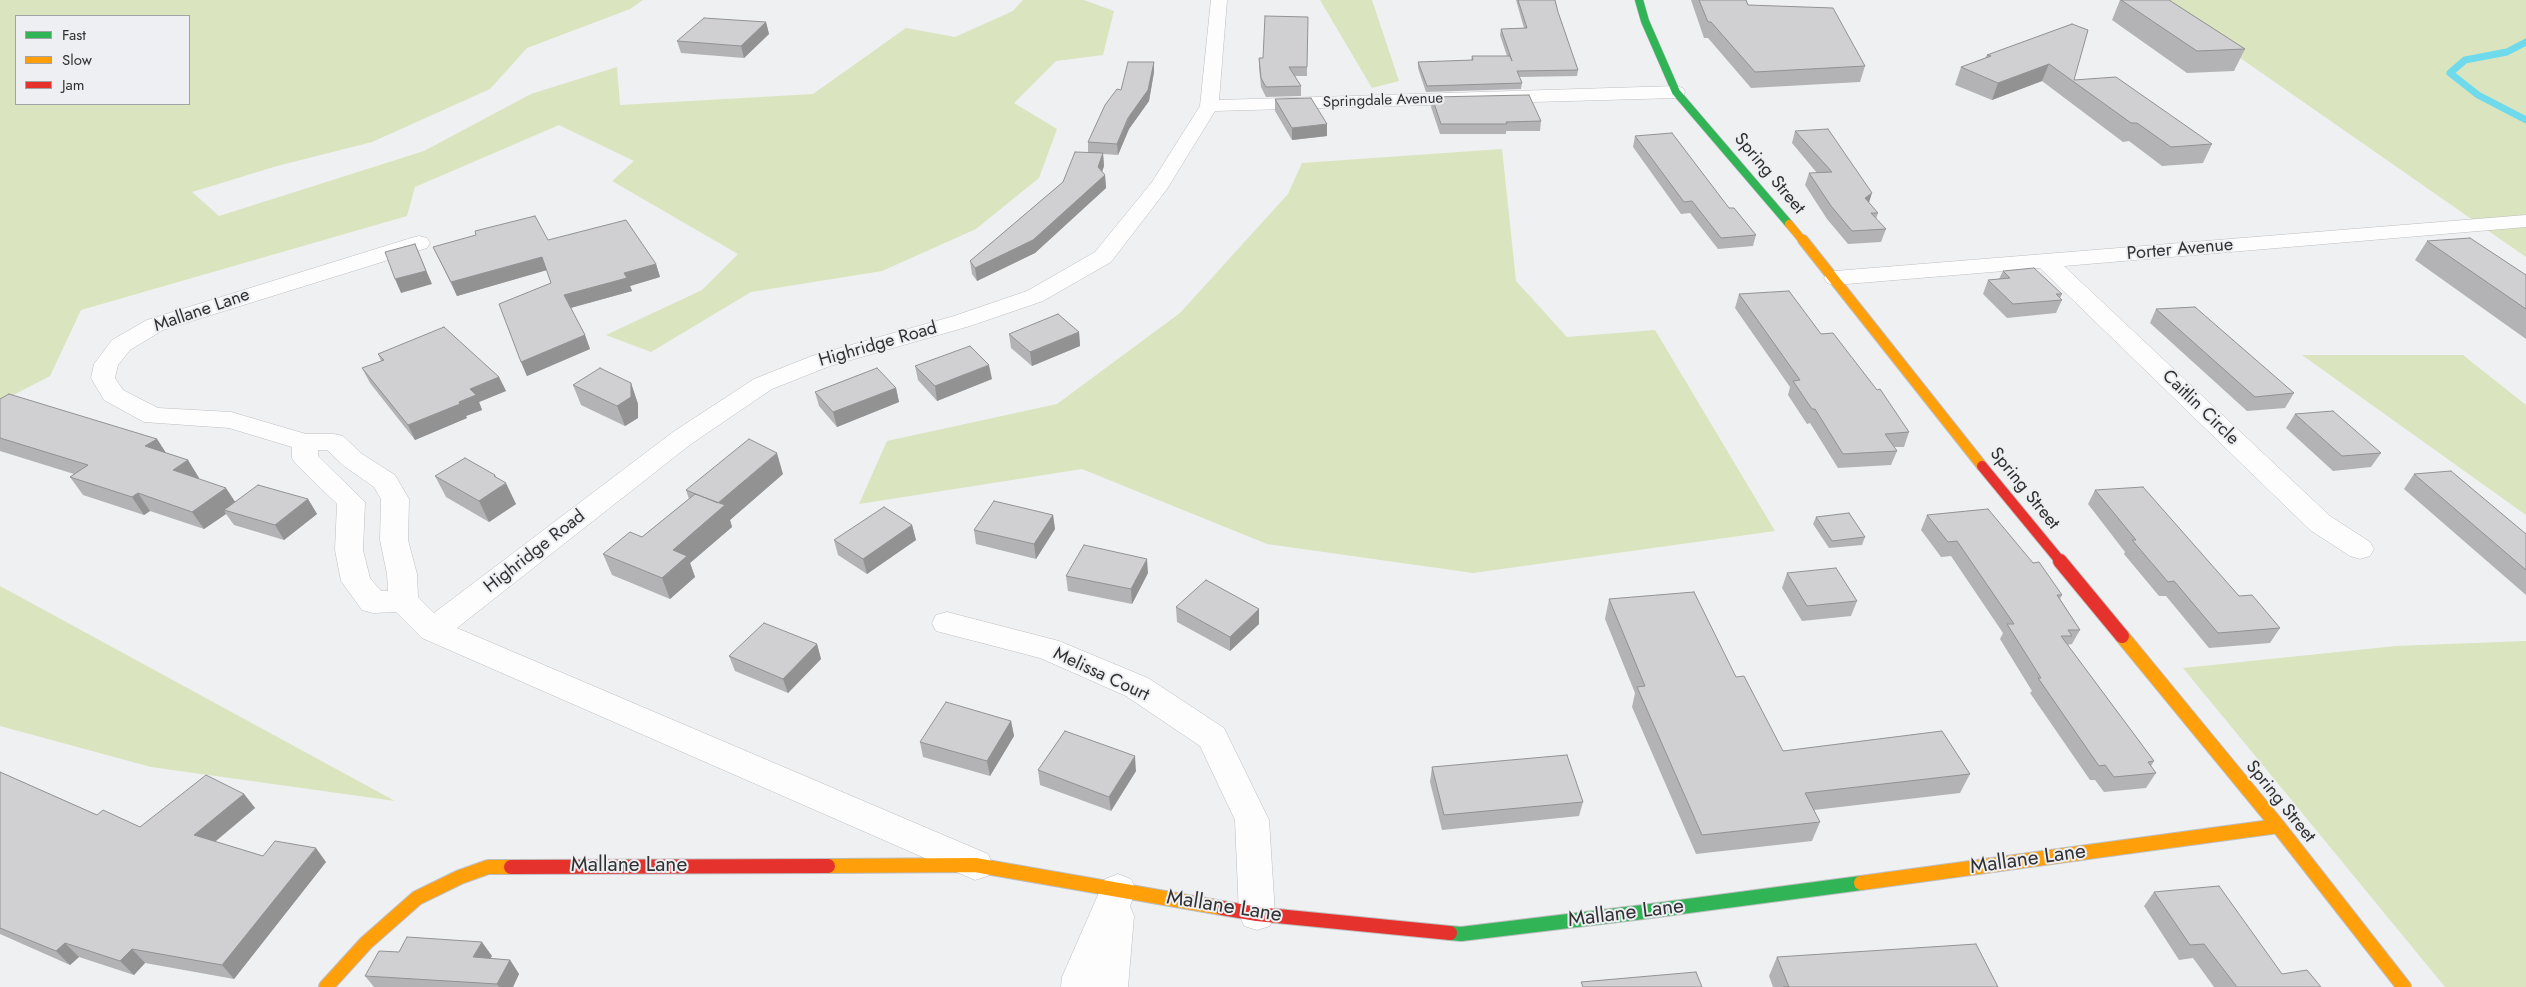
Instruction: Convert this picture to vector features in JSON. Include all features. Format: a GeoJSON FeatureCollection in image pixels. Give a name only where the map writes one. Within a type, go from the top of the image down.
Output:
{"type":"FeatureCollection","features":[{"type":"Feature","properties":{"kind":"main road","name":"Spring Street"},"geometry":{"type":"LineString","coordinates":[[1639,0],[1645,21],[1676,92],[1835,278],[2006,496],[2278,826],[2404,987]]}},
{"type":"Feature","properties":{"kind":"main road","name":"Mallane Lane"},"geometry":{"type":"LineString","coordinates":[[326,987],[366,943],[417,898],[460,877],[488,867],[975,864],[1257,914],[1461,934],[1643,912],[2278,826]]}},
{"type":"Feature","properties":{"kind":"street","name":"Highridge Road"},"geometry":{"type":"LineString","coordinates":[[433,630],[682,438],[763,384],[821,361],[962,321],[1035,296],[1103,257],[1160,185],[1209,106],[1219,0]]}},
{"type":"Feature","properties":{"kind":"street","name":"Springdale Avenue"},"geometry":{"type":"LineString","coordinates":[[1209,106],[1676,92]]}},
{"type":"Feature","properties":{"kind":"street","name":"Porter Avenue"},"geometry":{"type":"LineString","coordinates":[[1835,278],[2526,221]]}},
{"type":"Feature","properties":{"kind":"street","name":"Mallane Lane"},"geometry":{"type":"LineString","coordinates":[[418,243],[155,325],[121,345],[106,364],[103,378],[113,395],[153,416],[231,420],[305,442],[334,442],[353,460],[385,481],[395,499],[394,540],[402,574],[403,601],[433,630],[975,864]]}},
{"type":"Feature","properties":{"kind":"street","name":"Caitlin Circle"},"geometry":{"type":"LineString","coordinates":[[2046,261],[2320,523],[2360,549]]}},
{"type":"Feature","properties":{"kind":"street"},"geometry":{"type":"LineString","coordinates":[[305,442],[305,458],[351,502],[349,550],[356,581],[373,602],[403,601]]}},
{"type":"Feature","properties":{"kind":"street","name":"Melissa Court"},"geometry":{"type":"LineString","coordinates":[[947,624],[1048,649],[1128,683],[1212,737],[1252,820],[1257,914]]}},
{"type":"Feature","properties":{"kind":"street"},"geometry":{"type":"LineString","coordinates":[[1080,987],[1081,977],[1118,890]]}},
{"type":"Feature","properties":{"kind":"street"},"geometry":{"type":"LineString","coordinates":[[1109,987],[1118,890]]}},
{"type":"Feature","properties":{"kind":"green space"},"geometry":{"type":"Polygon","coordinates":[[[0,0],[643,0],[630,9],[527,48],[490,89],[372,142],[277,166],[192,192],[219,216],[424,151],[531,94],[617,67],[620,105],[813,94],[906,28],[955,37],[1013,11],[1023,0],[1084,0],[1114,11],[1103,55],[1056,61],[1014,103],[1057,129],[1039,178],[976,229],[882,271],[751,292],[651,352],[606,335],[702,290],[738,254],[612,181],[634,161],[559,125],[415,187],[407,216],[81,310],[50,376],[0,402],[0,0]]]}},
{"type":"Feature","properties":{"kind":"green space"},"geometry":{"type":"Polygon","coordinates":[[[1320,0],[1372,0],[1399,81],[1372,88],[1320,0]]]}},
{"type":"Feature","properties":{"kind":"green space"},"geometry":{"type":"Polygon","coordinates":[[[2151,0],[2526,0],[2526,257],[2167,7],[2151,0]]]}},
{"type":"Feature","properties":{"kind":"green space"},"geometry":{"type":"Polygon","coordinates":[[[1502,149],[1516,281],[1567,337],[1655,330],[1775,531],[1473,573],[1267,544],[1082,469],[859,504],[887,441],[1057,404],[1180,313],[1288,194],[1302,163],[1502,149]]]}},
{"type":"Feature","properties":{"kind":"green space"},"geometry":{"type":"Polygon","coordinates":[[[2302,355],[2463,355],[2526,405],[2526,515],[2302,355]]]}},
{"type":"Feature","properties":{"kind":"green space"},"geometry":{"type":"Polygon","coordinates":[[[0,586],[395,801],[151,767],[0,726],[0,586]]]}},
{"type":"Feature","properties":{"kind":"green space"},"geometry":{"type":"Polygon","coordinates":[[[2526,641],[2526,987],[2445,987],[2183,668],[2396,646],[2526,641]]]}},
{"type":"Feature","properties":{"kind":"building"},"geometry":{"type":"Polygon","coordinates":[[[1518,0],[1555,0],[1578,70],[1517,71],[1522,83],[1427,86],[1418,62],[1473,60],[1472,56],[1510,56],[1512,61],[1501,29],[1527,28],[1518,0]]]}},
{"type":"Feature","properties":{"kind":"building"},"geometry":{"type":"Polygon","coordinates":[[[1699,0],[1746,0],[1748,5],[1833,8],[1865,66],[1755,72],[1711,22],[1708,22],[1699,0]]]}},
{"type":"Feature","properties":{"kind":"building"},"geometry":{"type":"Polygon","coordinates":[[[2121,0],[2169,0],[2245,49],[2197,51],[2121,0]]]}},
{"type":"Feature","properties":{"kind":"building"},"geometry":{"type":"Polygon","coordinates":[[[1265,16],[1308,17],[1307,67],[1289,67],[1301,86],[1266,87],[1261,78],[1259,58],[1263,58],[1265,16]]]}},
{"type":"Feature","properties":{"kind":"building"},"geometry":{"type":"Polygon","coordinates":[[[704,18],[766,22],[741,46],[677,41],[704,18]]]}},
{"type":"Feature","properties":{"kind":"building"},"geometry":{"type":"Polygon","coordinates":[[[2072,24],[2088,30],[2074,80],[2116,77],[2212,144],[2171,147],[2137,123],[2131,123],[2049,64],[1998,83],[1961,67],[1991,56],[1987,55],[2072,24]]]}},
{"type":"Feature","properties":{"kind":"building"},"geometry":{"type":"Polygon","coordinates":[[[1128,62],[1154,62],[1148,90],[1128,118],[1117,144],[1088,142],[1105,105],[1117,89],[1121,90],[1128,62]]]}},
{"type":"Feature","properties":{"kind":"building"},"geometry":{"type":"Polygon","coordinates":[[[1529,95],[1541,121],[1506,122],[1507,124],[1441,124],[1432,97],[1529,95]]]}},
{"type":"Feature","properties":{"kind":"building"},"geometry":{"type":"Polygon","coordinates":[[[1311,98],[1327,124],[1292,128],[1275,99],[1311,98]]]}},
{"type":"Feature","properties":{"kind":"building"},"geometry":{"type":"Polygon","coordinates":[[[1828,129],[1872,193],[1865,198],[1878,213],[1871,213],[1886,229],[1852,231],[1831,206],[1809,173],[1832,172],[1795,131],[1828,129]]]}},
{"type":"Feature","properties":{"kind":"building"},"geometry":{"type":"Polygon","coordinates":[[[1672,133],[1729,208],[1734,208],[1756,235],[1721,238],[1692,201],[1684,202],[1635,136],[1672,133]]]}},
{"type":"Feature","properties":{"kind":"building"},"geometry":{"type":"Polygon","coordinates":[[[1075,152],[1103,153],[1098,167],[1105,175],[1033,240],[975,268],[970,261],[1063,182],[1075,152]]]}},
{"type":"Feature","properties":{"kind":"building"},"geometry":{"type":"Polygon","coordinates":[[[535,216],[548,240],[626,220],[656,264],[624,273],[627,278],[564,295],[585,335],[521,362],[499,304],[551,283],[542,257],[451,282],[433,247],[476,235],[475,231],[535,216]]]}},
{"type":"Feature","properties":{"kind":"building"},"geometry":{"type":"Polygon","coordinates":[[[2470,238],[2526,275],[2526,309],[2427,241],[2470,238]]]}},
{"type":"Feature","properties":{"kind":"building"},"geometry":{"type":"Polygon","coordinates":[[[415,244],[426,271],[395,279],[385,252],[415,244]]]}},
{"type":"Feature","properties":{"kind":"building"},"geometry":{"type":"Polygon","coordinates":[[[2034,268],[2062,294],[2056,294],[2062,300],[2013,304],[1988,280],[2010,278],[2003,271],[2034,268]]]}},
{"type":"Feature","properties":{"kind":"building"},"geometry":{"type":"Polygon","coordinates":[[[1789,291],[1821,334],[1833,333],[1877,390],[1880,389],[1909,432],[1885,434],[1897,451],[1843,454],[1815,409],[1812,409],[1793,381],[1800,380],[1739,294],[1789,291]]]}},
{"type":"Feature","properties":{"kind":"building"},"geometry":{"type":"Polygon","coordinates":[[[2195,307],[2294,393],[2255,397],[2156,309],[2195,307]]]}},
{"type":"Feature","properties":{"kind":"building"},"geometry":{"type":"Polygon","coordinates":[[[1058,314],[1079,332],[1030,352],[1009,334],[1058,314]]]}},
{"type":"Feature","properties":{"kind":"building"},"geometry":{"type":"Polygon","coordinates":[[[444,327],[499,377],[470,389],[476,395],[459,402],[460,404],[408,425],[362,368],[384,360],[378,354],[444,327]]]}},
{"type":"Feature","properties":{"kind":"building"},"geometry":{"type":"Polygon","coordinates":[[[970,346],[989,365],[935,386],[915,366],[970,346]]]}},
{"type":"Feature","properties":{"kind":"building"},"geometry":{"type":"Polygon","coordinates":[[[600,368],[631,383],[631,397],[617,406],[573,385],[600,368]]]}},
{"type":"Feature","properties":{"kind":"building"},"geometry":{"type":"Polygon","coordinates":[[[877,368],[896,388],[833,412],[815,392],[877,368]]]}},
{"type":"Feature","properties":{"kind":"building"},"geometry":{"type":"Polygon","coordinates":[[[9,394],[157,439],[145,446],[188,460],[173,470],[226,488],[192,512],[138,493],[132,497],[70,477],[88,465],[0,438],[0,399],[9,394]]]}},
{"type":"Feature","properties":{"kind":"building"},"geometry":{"type":"Polygon","coordinates":[[[2333,411],[2381,453],[2342,456],[2295,414],[2333,411]]]}},
{"type":"Feature","properties":{"kind":"building"},"geometry":{"type":"Polygon","coordinates":[[[749,439],[777,453],[718,503],[686,490],[749,439]]]}},
{"type":"Feature","properties":{"kind":"building"},"geometry":{"type":"Polygon","coordinates":[[[465,458],[506,483],[479,501],[435,476],[465,458]]]}},
{"type":"Feature","properties":{"kind":"building"},"geometry":{"type":"Polygon","coordinates":[[[2451,471],[2526,534],[2526,570],[2414,474],[2451,471]]]}},
{"type":"Feature","properties":{"kind":"building"},"geometry":{"type":"Polygon","coordinates":[[[258,485],[308,499],[275,525],[224,510],[258,485]]]}},
{"type":"Feature","properties":{"kind":"building"},"geometry":{"type":"Polygon","coordinates":[[[2143,487],[2239,596],[2252,595],[2280,628],[2218,633],[2174,581],[2168,582],[2132,540],[2136,540],[2095,490],[2143,487]]]}},
{"type":"Feature","properties":{"kind":"building"},"geometry":{"type":"Polygon","coordinates":[[[695,494],[725,505],[673,550],[687,556],[662,578],[603,554],[630,532],[642,537],[695,494]]]}},
{"type":"Feature","properties":{"kind":"building"},"geometry":{"type":"Polygon","coordinates":[[[994,501],[1053,515],[1034,544],[974,530],[994,501]]]}},
{"type":"Feature","properties":{"kind":"building"},"geometry":{"type":"Polygon","coordinates":[[[884,507],[912,525],[863,559],[834,540],[884,507]]]}},
{"type":"Feature","properties":{"kind":"building"},"geometry":{"type":"Polygon","coordinates":[[[1988,509],[2033,563],[2039,562],[2062,595],[2057,595],[2080,630],[2068,630],[2072,636],[2061,636],[2154,761],[2148,762],[2156,773],[2114,777],[2105,765],[2099,766],[2038,678],[2041,678],[2007,624],[2014,624],[1957,541],[1948,542],[1927,515],[1988,509]]]}},
{"type":"Feature","properties":{"kind":"building"},"geometry":{"type":"Polygon","coordinates":[[[1849,513],[1865,537],[1832,541],[1816,517],[1849,513]]]}},
{"type":"Feature","properties":{"kind":"building"},"geometry":{"type":"Polygon","coordinates":[[[1084,545],[1147,559],[1131,589],[1066,576],[1084,545]]]}},
{"type":"Feature","properties":{"kind":"building"},"geometry":{"type":"Polygon","coordinates":[[[1836,568],[1857,601],[1807,606],[1787,573],[1836,568]]]}},
{"type":"Feature","properties":{"kind":"building"},"geometry":{"type":"Polygon","coordinates":[[[1206,580],[1259,609],[1230,637],[1176,607],[1206,580]]]}},
{"type":"Feature","properties":{"kind":"building"},"geometry":{"type":"Polygon","coordinates":[[[1694,592],[1736,677],[1744,676],[1783,751],[1942,731],[1970,774],[1805,793],[1820,822],[1702,835],[1637,687],[1645,686],[1609,599],[1694,592]]]}},
{"type":"Feature","properties":{"kind":"building"},"geometry":{"type":"Polygon","coordinates":[[[764,623],[817,644],[783,679],[729,656],[764,623]]]}},
{"type":"Feature","properties":{"kind":"building"},"geometry":{"type":"Polygon","coordinates":[[[946,702],[1011,721],[987,761],[920,742],[946,702]]]}},
{"type":"Feature","properties":{"kind":"building"},"geometry":{"type":"Polygon","coordinates":[[[1065,731],[1135,756],[1109,797],[1038,770],[1065,731]]]}},
{"type":"Feature","properties":{"kind":"building"},"geometry":{"type":"Polygon","coordinates":[[[1567,755],[1583,802],[1444,815],[1432,767],[1567,755]]]}},
{"type":"Feature","properties":{"kind":"building"},"geometry":{"type":"Polygon","coordinates":[[[0,772],[97,815],[103,810],[140,827],[206,775],[244,794],[194,835],[263,856],[275,841],[316,848],[222,965],[132,949],[120,961],[65,943],[56,951],[0,928],[0,772]]]}},
{"type":"Feature","properties":{"kind":"building"},"geometry":{"type":"Polygon","coordinates":[[[2219,886],[2282,974],[2307,970],[2321,987],[2237,987],[2204,944],[2190,945],[2154,892],[2219,886]]]}},
{"type":"Feature","properties":{"kind":"building"},"geometry":{"type":"Polygon","coordinates":[[[407,937],[482,942],[473,957],[510,960],[497,984],[365,976],[379,951],[399,952],[407,937]]]}},
{"type":"Feature","properties":{"kind":"building"},"geometry":{"type":"Polygon","coordinates":[[[1976,944],[1998,987],[1789,987],[1777,957],[1976,944]]]}},
{"type":"Feature","properties":{"kind":"building"},"geometry":{"type":"Polygon","coordinates":[[[1696,972],[1702,987],[1583,987],[1581,982],[1696,972]]]}},
{"type":"Feature","properties":{"kind":"waterway"},"geometry":{"type":"LineString","coordinates":[[2526,42],[2507,52],[2465,60],[2450,73],[2478,95],[2526,120]]}},
{"type":"Feature","properties":{"kind":"traffic: fast"},"geometry":{"type":"LineString","coordinates":[[1639,0],[1645,21],[1676,92],[1789,224]]}},
{"type":"Feature","properties":{"kind":"traffic: fast"},"geometry":{"type":"LineString","coordinates":[[1450,933],[1461,934],[1643,912],[1861,883]]}},
{"type":"Feature","properties":{"kind":"traffic: slow"},"geometry":{"type":"LineString","coordinates":[[1789,224],[1830,272],[1982,466]]}},
{"type":"Feature","properties":{"kind":"traffic: slow"},"geometry":{"type":"LineString","coordinates":[[2122,636],[2278,826],[2404,987]]}},
{"type":"Feature","properties":{"kind":"traffic: slow"},"geometry":{"type":"LineString","coordinates":[[1861,883],[2278,826]]}},
{"type":"Feature","properties":{"kind":"traffic: slow"},"geometry":{"type":"LineString","coordinates":[[828,866],[975,865],[1222,908]]}},
{"type":"Feature","properties":{"kind":"traffic: slow"},"geometry":{"type":"LineString","coordinates":[[326,987],[366,943],[417,898],[460,877],[488,867],[511,867]]}},
{"type":"Feature","properties":{"kind":"traffic: jam"},"geometry":{"type":"LineString","coordinates":[[1982,466],[2122,636]]}},
{"type":"Feature","properties":{"kind":"traffic: jam"},"geometry":{"type":"LineString","coordinates":[[511,867],[828,866]]}},
{"type":"Feature","properties":{"kind":"traffic: jam"},"geometry":{"type":"LineString","coordinates":[[1222,908],[1257,914],[1450,933]]}}]}
